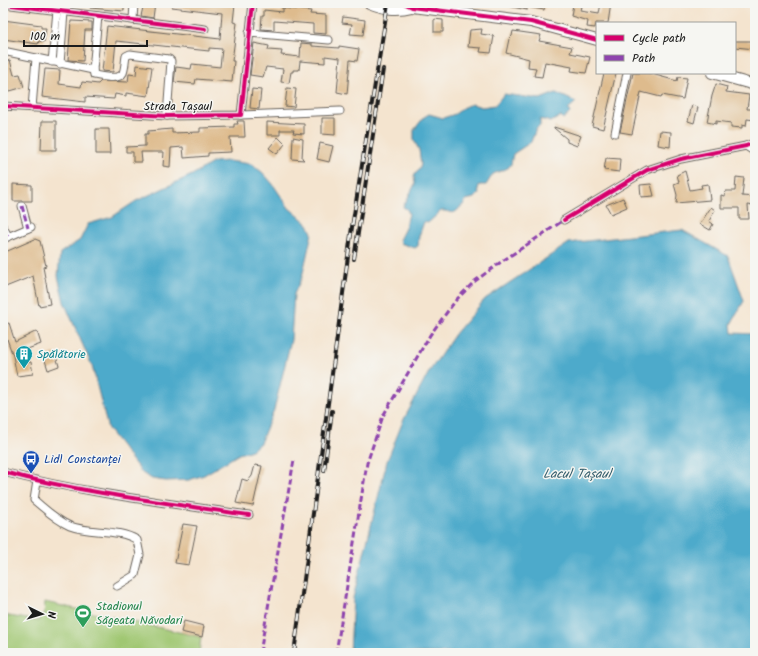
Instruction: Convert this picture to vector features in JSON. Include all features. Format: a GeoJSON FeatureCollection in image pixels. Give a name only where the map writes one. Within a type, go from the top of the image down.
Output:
{"type":"FeatureCollection","features":[{"type":"Feature","properties":{"kind":"street"},"geometry":{"type":"LineString","coordinates":[[133,20],[134,3]]}},
{"type":"Feature","properties":{"kind":"street"},"geometry":{"type":"LineString","coordinates":[[241,115],[253,3]]}},
{"type":"Feature","properties":{"kind":"street"},"geometry":{"type":"LineString","coordinates":[[370,3],[378,8],[400,10],[408,5],[531,22],[596,40]]}},
{"type":"Feature","properties":{"kind":"street"},"geometry":{"type":"LineString","coordinates":[[3,4],[32,5],[61,11],[205,29]]}},
{"type":"Feature","properties":{"kind":"street"},"geometry":{"type":"LineString","coordinates":[[52,62],[61,11]]}},
{"type":"Feature","properties":{"kind":"street"},"geometry":{"type":"LineString","coordinates":[[60,64],[61,11]]}},
{"type":"Feature","properties":{"kind":"street"},"geometry":{"type":"LineString","coordinates":[[98,16],[93,70],[94,76],[120,76],[123,73],[126,56],[130,54],[168,59],[171,61],[166,116]]}},
{"type":"Feature","properties":{"kind":"street"},"geometry":{"type":"LineString","coordinates":[[249,32],[329,40]]}},
{"type":"Feature","properties":{"kind":"street"},"geometry":{"type":"LineString","coordinates":[[3,51],[93,70]]}},
{"type":"Feature","properties":{"kind":"street"},"geometry":{"type":"LineString","coordinates":[[32,108],[36,58]]}},
{"type":"Feature","properties":{"kind":"street"},"geometry":{"type":"LineString","coordinates":[[615,133],[627,74]]}},
{"type":"Feature","properties":{"kind":"street"},"geometry":{"type":"LineString","coordinates":[[716,74],[755,85]]}},
{"type":"Feature","properties":{"kind":"street","name":"Strada Tașaul"},"geometry":{"type":"LineString","coordinates":[[3,106],[166,116],[340,111]]}},
{"type":"Feature","properties":{"kind":"street"},"geometry":{"type":"LineString","coordinates":[[564,220],[647,170],[681,159],[746,146],[755,142]]}},
{"type":"Feature","properties":{"kind":"street"},"geometry":{"type":"LineString","coordinates":[[746,146],[755,152]]}},
{"type":"Feature","properties":{"kind":"street"},"geometry":{"type":"LineString","coordinates":[[3,227],[6,238],[29,227],[22,206]]}},
{"type":"Feature","properties":{"kind":"street"},"geometry":{"type":"LineString","coordinates":[[3,472],[37,481],[89,491],[249,515]]}},
{"type":"Feature","properties":{"kind":"street"},"geometry":{"type":"LineString","coordinates":[[37,481],[34,500],[61,522],[71,526],[120,534],[137,540],[140,555],[135,575],[117,586]]}},
{"type":"Feature","properties":{"kind":"green space","name":"Stadionul Săgeata Năvodari"},"geometry":{"type":"Polygon","coordinates":[[[45,602],[201,637],[199,653],[3,653],[3,615],[39,621],[41,615],[44,615],[45,602]]]}},
{"type":"Feature","properties":{"kind":"water"},"geometry":{"type":"Polygon","coordinates":[[[556,93],[576,102],[568,109],[570,113],[563,119],[561,116],[551,122],[540,119],[540,126],[536,129],[531,142],[513,154],[511,164],[508,168],[493,174],[486,185],[479,185],[479,194],[474,198],[466,200],[455,212],[452,213],[441,211],[428,223],[424,222],[419,236],[418,246],[415,248],[400,243],[399,240],[405,228],[409,214],[407,209],[403,207],[415,184],[414,176],[421,164],[419,150],[414,140],[414,130],[424,117],[429,114],[443,118],[455,114],[466,106],[472,104],[482,107],[495,105],[504,94],[540,99],[556,93]]]}},
{"type":"Feature","properties":{"kind":"water"},"geometry":{"type":"Polygon","coordinates":[[[228,161],[251,164],[262,172],[272,183],[289,208],[308,224],[312,233],[302,277],[294,294],[291,340],[274,410],[260,443],[252,450],[239,454],[204,475],[189,480],[166,481],[152,479],[142,473],[108,429],[92,366],[64,302],[58,276],[60,253],[80,240],[88,224],[112,217],[136,201],[192,175],[214,162],[228,161]]]}},
{"type":"Feature","properties":{"kind":"water","name":"Lacul Tașaul"},"geometry":{"type":"Polygon","coordinates":[[[682,230],[728,256],[744,301],[731,324],[732,333],[755,334],[755,653],[350,653],[353,598],[387,461],[403,421],[429,372],[455,334],[485,299],[569,243],[682,230]]]}},
{"type":"Feature","properties":{"kind":"building"},"geometry":{"type":"Polygon","coordinates":[[[90,3],[124,3],[124,11],[90,8],[90,3]]]}},
{"type":"Feature","properties":{"kind":"building"},"geometry":{"type":"Polygon","coordinates":[[[144,3],[155,3],[153,18],[141,16],[144,3]]]}},
{"type":"Feature","properties":{"kind":"building"},"geometry":{"type":"Polygon","coordinates":[[[171,3],[235,4],[233,22],[237,23],[232,61],[234,61],[232,82],[196,79],[195,84],[174,82],[176,67],[191,69],[192,64],[220,67],[222,49],[209,48],[209,51],[116,41],[113,72],[102,71],[107,26],[220,39],[222,13],[171,7],[171,3]]]}},
{"type":"Feature","properties":{"kind":"building"},"geometry":{"type":"Polygon","coordinates":[[[508,3],[545,3],[544,10],[527,7],[527,10],[508,6],[508,3]]]}},
{"type":"Feature","properties":{"kind":"building"},"geometry":{"type":"Polygon","coordinates":[[[601,3],[611,3],[608,22],[596,22],[595,28],[587,27],[588,21],[571,16],[573,4],[581,6],[580,11],[599,14],[601,3]]]}},
{"type":"Feature","properties":{"kind":"building"},"geometry":{"type":"Polygon","coordinates":[[[282,8],[311,11],[310,14],[326,15],[326,34],[313,33],[313,24],[274,21],[274,30],[261,29],[264,10],[282,12],[282,8]]]}},
{"type":"Feature","properties":{"kind":"building"},"geometry":{"type":"Polygon","coordinates":[[[343,17],[365,20],[363,35],[350,34],[352,24],[342,23],[343,17]]]}},
{"type":"Feature","properties":{"kind":"building"},"geometry":{"type":"Polygon","coordinates":[[[434,19],[443,20],[443,32],[434,32],[434,19]]]}},
{"type":"Feature","properties":{"kind":"building"},"geometry":{"type":"Polygon","coordinates":[[[3,20],[41,25],[41,28],[46,28],[44,42],[39,41],[38,44],[3,39],[3,20]]]}},
{"type":"Feature","properties":{"kind":"building"},"geometry":{"type":"Polygon","coordinates":[[[71,21],[92,22],[92,30],[85,30],[83,61],[68,60],[71,21]]]}},
{"type":"Feature","properties":{"kind":"building"},"geometry":{"type":"Polygon","coordinates":[[[482,29],[481,34],[494,36],[491,53],[480,52],[481,48],[468,47],[470,30],[482,29]]]}},
{"type":"Feature","properties":{"kind":"building"},"geometry":{"type":"Polygon","coordinates":[[[513,31],[541,35],[539,41],[572,47],[570,53],[590,57],[586,73],[571,71],[572,67],[545,62],[542,77],[534,76],[536,68],[528,67],[529,59],[506,53],[509,39],[512,36],[513,31]]]}},
{"type":"Feature","properties":{"kind":"building"},"geometry":{"type":"Polygon","coordinates":[[[736,41],[755,41],[755,49],[736,47],[736,41]]]}},
{"type":"Feature","properties":{"kind":"building"},"geometry":{"type":"Polygon","coordinates":[[[254,43],[269,46],[268,50],[282,51],[281,55],[300,57],[301,43],[312,44],[312,46],[339,48],[339,46],[359,49],[357,61],[350,60],[347,94],[337,92],[340,58],[325,56],[325,63],[300,61],[299,70],[293,70],[293,72],[291,72],[289,83],[281,82],[283,69],[266,67],[263,77],[250,75],[254,43]]]}},
{"type":"Feature","properties":{"kind":"building"},"geometry":{"type":"Polygon","coordinates":[[[10,60],[14,75],[20,74],[24,87],[3,93],[3,63],[10,60]]]}},
{"type":"Feature","properties":{"kind":"building"},"geometry":{"type":"Polygon","coordinates":[[[137,65],[152,67],[148,96],[126,93],[126,96],[115,94],[114,99],[85,97],[85,102],[42,97],[45,69],[60,70],[59,84],[81,87],[82,82],[98,84],[101,81],[128,82],[129,74],[136,75],[137,65]]]}},
{"type":"Feature","properties":{"kind":"building"},"geometry":{"type":"Polygon","coordinates":[[[604,74],[616,74],[603,129],[592,126],[604,74]]]}},
{"type":"Feature","properties":{"kind":"building"},"geometry":{"type":"Polygon","coordinates":[[[633,74],[652,74],[677,81],[678,77],[687,78],[683,99],[662,95],[661,97],[641,92],[632,134],[620,132],[633,74]]]}},
{"type":"Feature","properties":{"kind":"building"},"geometry":{"type":"Polygon","coordinates":[[[716,84],[727,87],[726,92],[749,95],[747,109],[755,109],[755,120],[747,119],[746,126],[742,125],[742,128],[731,127],[731,123],[716,121],[716,124],[707,122],[716,84]]]}},
{"type":"Feature","properties":{"kind":"building"},"geometry":{"type":"Polygon","coordinates":[[[287,88],[296,89],[294,107],[285,106],[287,88]]]}},
{"type":"Feature","properties":{"kind":"building"},"geometry":{"type":"Polygon","coordinates":[[[252,89],[261,90],[259,109],[250,108],[252,89]]]}},
{"type":"Feature","properties":{"kind":"building"},"geometry":{"type":"Polygon","coordinates":[[[692,105],[698,107],[694,123],[688,121],[692,105]]]}},
{"type":"Feature","properties":{"kind":"building"},"geometry":{"type":"Polygon","coordinates":[[[322,118],[335,118],[335,135],[322,134],[322,118]]]}},
{"type":"Feature","properties":{"kind":"building"},"geometry":{"type":"Polygon","coordinates":[[[42,121],[56,121],[56,150],[41,150],[42,121]]]}},
{"type":"Feature","properties":{"kind":"building"},"geometry":{"type":"Polygon","coordinates":[[[237,121],[244,121],[245,137],[230,137],[231,152],[208,153],[208,156],[184,158],[183,147],[171,148],[170,167],[163,166],[164,152],[141,152],[142,162],[133,162],[133,152],[126,152],[126,147],[145,146],[145,134],[148,134],[148,131],[172,129],[172,133],[200,132],[200,128],[234,127],[234,124],[238,124],[237,121]]]}},
{"type":"Feature","properties":{"kind":"building"},"geometry":{"type":"Polygon","coordinates":[[[267,122],[304,124],[304,134],[293,133],[294,130],[280,130],[280,135],[267,135],[267,122]]]}},
{"type":"Feature","properties":{"kind":"building"},"geometry":{"type":"Polygon","coordinates":[[[554,127],[581,136],[577,146],[567,142],[567,139],[554,127]]]}},
{"type":"Feature","properties":{"kind":"building"},"geometry":{"type":"Polygon","coordinates":[[[96,129],[109,129],[110,154],[96,154],[96,129]]]}},
{"type":"Feature","properties":{"kind":"building"},"geometry":{"type":"Polygon","coordinates":[[[660,131],[671,132],[670,147],[658,145],[660,131]]]}},
{"type":"Feature","properties":{"kind":"building"},"geometry":{"type":"Polygon","coordinates":[[[278,137],[285,144],[277,154],[269,148],[278,137]]]}},
{"type":"Feature","properties":{"kind":"building"},"geometry":{"type":"Polygon","coordinates":[[[293,137],[303,139],[302,158],[304,160],[292,159],[293,137]]]}},
{"type":"Feature","properties":{"kind":"building"},"geometry":{"type":"Polygon","coordinates":[[[320,143],[333,146],[329,162],[317,159],[320,143]]]}},
{"type":"Feature","properties":{"kind":"building"},"geometry":{"type":"Polygon","coordinates":[[[606,158],[620,159],[619,172],[604,170],[606,158]]]}},
{"type":"Feature","properties":{"kind":"building"},"geometry":{"type":"Polygon","coordinates":[[[685,171],[690,190],[702,188],[701,185],[708,184],[710,200],[676,203],[677,195],[674,184],[679,182],[677,175],[685,171]]]}},
{"type":"Feature","properties":{"kind":"building"},"geometry":{"type":"Polygon","coordinates":[[[736,177],[744,178],[742,196],[755,197],[755,206],[748,205],[749,219],[739,219],[739,208],[721,208],[721,195],[725,196],[726,191],[735,191],[736,177]]]}},
{"type":"Feature","properties":{"kind":"building"},"geometry":{"type":"Polygon","coordinates":[[[13,184],[32,185],[32,201],[13,201],[13,184]]]}},
{"type":"Feature","properties":{"kind":"building"},"geometry":{"type":"Polygon","coordinates":[[[651,184],[654,196],[641,197],[640,185],[651,184]]]}},
{"type":"Feature","properties":{"kind":"building"},"geometry":{"type":"Polygon","coordinates":[[[623,198],[627,207],[611,214],[606,205],[623,198]]]}},
{"type":"Feature","properties":{"kind":"building"},"geometry":{"type":"Polygon","coordinates":[[[711,207],[715,210],[709,221],[713,224],[710,230],[700,224],[711,207]]]}},
{"type":"Feature","properties":{"kind":"building"},"geometry":{"type":"Polygon","coordinates":[[[35,239],[40,241],[46,266],[43,267],[50,304],[39,306],[33,276],[3,288],[3,253],[35,239]]]}},
{"type":"Feature","properties":{"kind":"building"},"geometry":{"type":"Polygon","coordinates":[[[9,323],[15,342],[37,331],[41,344],[22,351],[24,363],[31,362],[33,374],[17,376],[13,356],[7,339],[5,340],[3,335],[3,325],[9,323]]]}},
{"type":"Feature","properties":{"kind":"building"},"geometry":{"type":"Polygon","coordinates":[[[55,353],[59,366],[48,370],[44,357],[55,353]]]}},
{"type":"Feature","properties":{"kind":"building"},"geometry":{"type":"Polygon","coordinates":[[[255,465],[262,466],[253,506],[236,503],[242,479],[248,481],[252,476],[255,465]]]}},
{"type":"Feature","properties":{"kind":"building"},"geometry":{"type":"Polygon","coordinates":[[[183,524],[197,526],[189,565],[175,563],[183,524]]]}},
{"type":"Feature","properties":{"kind":"building"},"geometry":{"type":"Polygon","coordinates":[[[184,621],[204,626],[202,637],[181,632],[184,621]]]}},
{"type":"Feature","properties":{"kind":"railway"},"geometry":{"type":"LineString","coordinates":[[294,653],[352,227],[388,3]]}},
{"type":"Feature","properties":{"kind":"railway"},"geometry":{"type":"LineString","coordinates":[[354,259],[383,69]]}},
{"type":"Feature","properties":{"kind":"railway"},"geometry":{"type":"LineString","coordinates":[[324,471],[332,411]]}},
{"type":"Feature","properties":{"kind":"marked path"},"geometry":{"type":"LineString","coordinates":[[22,206],[28,228]]}},
{"type":"Feature","properties":{"kind":"marked path"},"geometry":{"type":"LineString","coordinates":[[336,653],[367,463],[383,416],[430,335],[456,300],[475,281],[564,220]]}},
{"type":"Feature","properties":{"kind":"marked path"},"geometry":{"type":"LineString","coordinates":[[3,227],[8,236]]}},
{"type":"Feature","properties":{"kind":"marked path"},"geometry":{"type":"LineString","coordinates":[[260,653],[294,460]]}},
{"type":"Feature","properties":{"kind":"cycle path"},"geometry":{"type":"LineString","coordinates":[[3,106],[167,116],[241,115],[253,3]]}},
{"type":"Feature","properties":{"kind":"cycle path"},"geometry":{"type":"LineString","coordinates":[[404,3],[412,7],[531,22],[596,40]]}},
{"type":"Feature","properties":{"kind":"cycle path"},"geometry":{"type":"LineString","coordinates":[[3,4],[205,29]]}},
{"type":"Feature","properties":{"kind":"cycle path"},"geometry":{"type":"LineString","coordinates":[[564,220],[647,170],[681,159],[746,146],[755,142]]}},
{"type":"Feature","properties":{"kind":"cycle path"},"geometry":{"type":"LineString","coordinates":[[3,472],[94,492],[249,515]]}},
{"type":"Feature","properties":{"kind":"place","name":"Spălătorie"},"geometry":{"type":"Point","coordinates":[24,369]}},
{"type":"Feature","properties":{"kind":"place","name":"Lidl Constanței"},"geometry":{"type":"Point","coordinates":[31,474]}},
{"type":"Feature","properties":{"kind":"place","name":"Stadionul Săgeata Năvodari"},"geometry":{"type":"Point","coordinates":[83,628]}}]}
